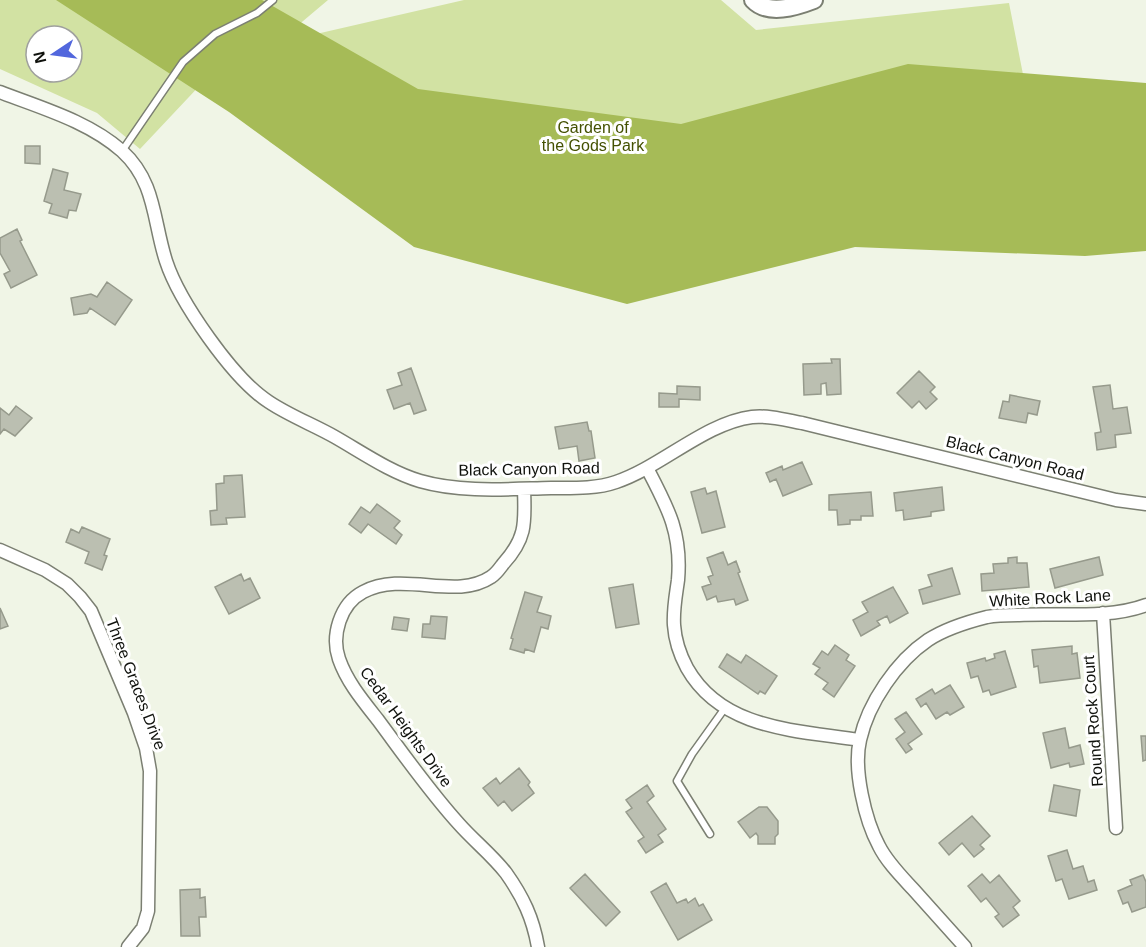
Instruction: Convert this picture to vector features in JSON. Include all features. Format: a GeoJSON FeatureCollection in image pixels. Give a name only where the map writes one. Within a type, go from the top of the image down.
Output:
{"type":"FeatureCollection","features":[{"type":"Feature","properties":{"kind":"street"},"geometry":{"type":"LineString","coordinates":[[753,0],[759,6],[781,9],[814,0]]}},
{"type":"Feature","properties":{"kind":"street","name":"Black Canyon Road"},"geometry":{"type":"LineString","coordinates":[[0,92],[84,125],[122,151],[140,172],[153,201],[167,263],[186,301],[224,359],[245,383],[268,402],[323,430],[395,472],[451,488],[524,489],[583,487],[614,483],[647,468],[723,425],[752,417],[802,423],[1116,500],[1146,504]]}},
{"type":"Feature","properties":{"kind":"street"},"geometry":{"type":"LineString","coordinates":[[647,468],[675,524],[678,550],[674,612],[676,642],[696,684],[714,702],[761,724],[860,740]]}},
{"type":"Feature","properties":{"kind":"street","name":"Cedar Heights Drive"},"geometry":{"type":"LineString","coordinates":[[524,489],[525,526],[517,550],[491,577],[471,585],[453,587],[402,582],[379,585],[361,593],[346,606],[337,629],[338,658],[352,686],[434,795],[504,871],[525,901],[538,947]]}},
{"type":"Feature","properties":{"kind":"street","name":"Three Graces Drive"},"geometry":{"type":"LineString","coordinates":[[0,550],[45,570],[67,584],[91,611],[146,748],[150,771],[148,911],[142,928],[128,947]]}},
{"type":"Feature","properties":{"kind":"street","name":"White Rock Lane"},"geometry":{"type":"LineString","coordinates":[[965,947],[879,848],[866,814],[860,783],[860,740],[886,682],[905,658],[929,639],[959,625],[990,616],[1103,613],[1135,609],[1146,605]]}},
{"type":"Feature","properties":{"kind":"street","name":"Round Rock Court"},"geometry":{"type":"LineString","coordinates":[[1103,613],[1116,828]]}},
{"type":"Feature","properties":{"kind":"lane"},"geometry":{"type":"LineString","coordinates":[[122,151],[183,62],[215,34],[257,13],[273,0]]}},
{"type":"Feature","properties":{"kind":"lane"},"geometry":{"type":"LineString","coordinates":[[710,834],[677,781],[692,754],[725,708]]}},
{"type":"Feature","properties":{"kind":"green space","name":"Garden of the Gods Park"},"geometry":{"type":"Polygon","coordinates":[[[0,0],[328,0],[277,43],[464,0],[721,0],[756,30],[1009,3],[1053,227],[438,248],[270,142],[220,64],[140,149],[97,113],[33,84],[84,84],[84,24],[24,24],[24,80],[0,69],[0,0]]]}},
{"type":"Feature","properties":{"kind":"green space","name":"Garden of the Gods Park"},"geometry":{"type":"Polygon","coordinates":[[[56,0],[262,0],[418,89],[681,124],[908,64],[1146,83],[1146,251],[1085,256],[855,247],[627,304],[414,247],[229,112],[56,0]]]}},
{"type":"Feature","properties":{"kind":"building"},"geometry":{"type":"Polygon","coordinates":[[[25,146],[40,146],[40,164],[25,163],[25,146]]]}},
{"type":"Feature","properties":{"kind":"building"},"geometry":{"type":"Polygon","coordinates":[[[53,169],[68,173],[64,190],[81,194],[76,211],[69,210],[67,218],[49,213],[52,204],[44,201],[53,169]]]}},
{"type":"Feature","properties":{"kind":"building"},"geometry":{"type":"Polygon","coordinates":[[[17,229],[22,240],[20,241],[37,275],[11,288],[4,274],[10,271],[0,253],[0,238],[17,229]]]}},
{"type":"Feature","properties":{"kind":"building"},"geometry":{"type":"Polygon","coordinates":[[[107,282],[132,300],[115,325],[90,308],[87,313],[74,315],[71,298],[91,294],[97,297],[107,282]]]}},
{"type":"Feature","properties":{"kind":"building"},"geometry":{"type":"Polygon","coordinates":[[[831,359],[840,359],[841,394],[827,395],[826,383],[821,384],[821,394],[804,395],[803,364],[832,363],[831,359]]]}},
{"type":"Feature","properties":{"kind":"building"},"geometry":{"type":"Polygon","coordinates":[[[411,368],[426,410],[414,414],[410,403],[394,409],[387,390],[402,385],[398,373],[411,368]]]}},
{"type":"Feature","properties":{"kind":"building"},"geometry":{"type":"Polygon","coordinates":[[[919,371],[935,387],[930,392],[937,399],[926,409],[919,401],[912,408],[897,393],[919,371]]]}},
{"type":"Feature","properties":{"kind":"building"},"geometry":{"type":"Polygon","coordinates":[[[1110,385],[1113,409],[1127,407],[1131,433],[1115,435],[1116,447],[1097,450],[1095,433],[1101,432],[1093,387],[1110,385]]]}},
{"type":"Feature","properties":{"kind":"building"},"geometry":{"type":"Polygon","coordinates":[[[677,386],[700,387],[700,400],[679,399],[679,407],[659,407],[659,393],[677,394],[677,386]]]}},
{"type":"Feature","properties":{"kind":"building"},"geometry":{"type":"Polygon","coordinates":[[[1010,395],[1040,401],[1037,415],[1028,413],[1026,423],[999,418],[1003,401],[1009,402],[1010,395]]]}},
{"type":"Feature","properties":{"kind":"building"},"geometry":{"type":"Polygon","coordinates":[[[16,406],[32,418],[15,436],[4,429],[0,434],[0,408],[9,415],[16,406]]]}},
{"type":"Feature","properties":{"kind":"building"},"geometry":{"type":"Polygon","coordinates":[[[587,422],[589,431],[591,431],[595,458],[579,461],[577,446],[559,449],[555,427],[587,422]]]}},
{"type":"Feature","properties":{"kind":"building"},"geometry":{"type":"Polygon","coordinates":[[[802,462],[812,484],[783,496],[776,479],[770,482],[766,473],[782,466],[783,470],[802,462]]]}},
{"type":"Feature","properties":{"kind":"building"},"geometry":{"type":"Polygon","coordinates":[[[242,475],[245,517],[226,518],[227,524],[211,525],[210,511],[217,510],[216,484],[224,483],[224,476],[242,475]]]}},
{"type":"Feature","properties":{"kind":"building"},"geometry":{"type":"Polygon","coordinates":[[[942,487],[944,510],[931,512],[931,516],[904,520],[903,510],[896,511],[894,493],[942,487]]]}},
{"type":"Feature","properties":{"kind":"building"},"geometry":{"type":"Polygon","coordinates":[[[705,488],[707,494],[716,491],[725,527],[702,533],[691,492],[705,488]]]}},
{"type":"Feature","properties":{"kind":"building"},"geometry":{"type":"Polygon","coordinates":[[[871,492],[873,516],[861,516],[861,520],[850,520],[850,524],[838,525],[837,510],[829,510],[829,495],[871,492]]]}},
{"type":"Feature","properties":{"kind":"building"},"geometry":{"type":"Polygon","coordinates":[[[377,504],[400,521],[394,528],[402,535],[396,544],[368,524],[361,533],[349,524],[361,507],[370,513],[377,504]]]}},
{"type":"Feature","properties":{"kind":"building"},"geometry":{"type":"Polygon","coordinates":[[[82,527],[110,539],[104,555],[107,556],[102,570],[85,563],[89,552],[66,542],[71,529],[79,533],[82,527]]]}},
{"type":"Feature","properties":{"kind":"building"},"geometry":{"type":"Polygon","coordinates":[[[723,552],[728,565],[736,561],[748,600],[736,605],[734,599],[718,602],[716,596],[707,600],[702,587],[711,584],[708,577],[713,575],[707,558],[723,552]]]}},
{"type":"Feature","properties":{"kind":"building"},"geometry":{"type":"Polygon","coordinates":[[[1017,557],[1017,563],[1027,563],[1029,587],[982,591],[981,574],[994,573],[993,564],[1008,563],[1008,558],[1017,557]]]}},
{"type":"Feature","properties":{"kind":"building"},"geometry":{"type":"Polygon","coordinates":[[[1099,557],[1103,575],[1055,588],[1050,569],[1099,557]]]}},
{"type":"Feature","properties":{"kind":"building"},"geometry":{"type":"Polygon","coordinates":[[[952,568],[960,594],[923,604],[919,590],[932,586],[928,575],[952,568]]]}},
{"type":"Feature","properties":{"kind":"building"},"geometry":{"type":"Polygon","coordinates":[[[241,574],[244,581],[250,578],[260,598],[229,614],[215,587],[241,574]]]}},
{"type":"Feature","properties":{"kind":"building"},"geometry":{"type":"Polygon","coordinates":[[[633,584],[639,624],[616,628],[609,588],[633,584]]]}},
{"type":"Feature","properties":{"kind":"building"},"geometry":{"type":"Polygon","coordinates":[[[893,587],[908,613],[890,623],[887,616],[877,621],[880,625],[861,636],[853,620],[868,612],[862,602],[893,587]]]}},
{"type":"Feature","properties":{"kind":"building"},"geometry":{"type":"Polygon","coordinates":[[[525,592],[542,597],[537,612],[551,616],[548,629],[541,627],[534,652],[525,649],[524,653],[510,649],[513,639],[511,638],[525,592]]]}},
{"type":"Feature","properties":{"kind":"building"},"geometry":{"type":"Polygon","coordinates":[[[0,608],[8,626],[0,629],[0,608]]]}},
{"type":"Feature","properties":{"kind":"building"},"geometry":{"type":"Polygon","coordinates":[[[431,616],[447,617],[445,639],[422,637],[423,624],[430,624],[431,616]]]}},
{"type":"Feature","properties":{"kind":"building"},"geometry":{"type":"Polygon","coordinates":[[[394,617],[409,619],[407,631],[392,629],[394,617]]]}},
{"type":"Feature","properties":{"kind":"building"},"geometry":{"type":"Polygon","coordinates":[[[835,645],[849,655],[846,660],[855,666],[834,697],[823,689],[828,683],[815,674],[820,668],[813,664],[822,651],[828,655],[835,645]]]}},
{"type":"Feature","properties":{"kind":"building"},"geometry":{"type":"Polygon","coordinates":[[[1072,646],[1072,654],[1077,653],[1080,678],[1040,683],[1038,666],[1034,667],[1032,650],[1072,646]]]}},
{"type":"Feature","properties":{"kind":"building"},"geometry":{"type":"Polygon","coordinates":[[[1005,651],[1016,687],[991,695],[989,690],[983,692],[978,676],[971,678],[967,663],[985,658],[986,661],[995,658],[994,654],[1005,651]]]}},
{"type":"Feature","properties":{"kind":"building"},"geometry":{"type":"Polygon","coordinates":[[[727,654],[741,663],[746,655],[777,676],[765,694],[760,691],[758,694],[719,667],[727,654]]]}},
{"type":"Feature","properties":{"kind":"building"},"geometry":{"type":"Polygon","coordinates":[[[950,685],[964,707],[950,715],[947,712],[936,719],[926,703],[921,707],[916,699],[932,689],[935,694],[950,685]]]}},
{"type":"Feature","properties":{"kind":"building"},"geometry":{"type":"Polygon","coordinates":[[[906,712],[922,734],[908,744],[912,749],[906,753],[896,739],[905,732],[895,719],[906,712]]]}},
{"type":"Feature","properties":{"kind":"building"},"geometry":{"type":"Polygon","coordinates":[[[1065,728],[1069,748],[1080,745],[1084,764],[1070,767],[1069,763],[1051,768],[1043,733],[1065,728]]]}},
{"type":"Feature","properties":{"kind":"building"},"geometry":{"type":"Polygon","coordinates":[[[1141,736],[1146,736],[1146,760],[1143,761],[1141,736]]]}},
{"type":"Feature","properties":{"kind":"building"},"geometry":{"type":"Polygon","coordinates":[[[519,768],[530,782],[528,785],[534,793],[512,811],[504,801],[498,806],[483,788],[496,778],[500,784],[519,768]]]}},
{"type":"Feature","properties":{"kind":"building"},"geometry":{"type":"Polygon","coordinates":[[[647,785],[654,796],[647,802],[666,829],[658,835],[663,842],[646,853],[638,841],[644,837],[626,812],[632,808],[626,800],[647,785]]]}},
{"type":"Feature","properties":{"kind":"building"},"geometry":{"type":"Polygon","coordinates":[[[1054,785],[1080,790],[1076,816],[1049,811],[1054,785]]]}},
{"type":"Feature","properties":{"kind":"building"},"geometry":{"type":"Polygon","coordinates":[[[759,807],[767,807],[778,821],[775,844],[758,844],[756,833],[750,838],[738,822],[759,807]]]}},
{"type":"Feature","properties":{"kind":"building"},"geometry":{"type":"Polygon","coordinates":[[[972,816],[990,836],[980,845],[984,849],[974,857],[962,843],[949,855],[939,843],[972,816]]]}},
{"type":"Feature","properties":{"kind":"building"},"geometry":{"type":"Polygon","coordinates":[[[1067,850],[1073,869],[1083,866],[1088,882],[1094,880],[1097,890],[1069,899],[1062,879],[1056,881],[1048,856],[1067,850]]]}},
{"type":"Feature","properties":{"kind":"building"},"geometry":{"type":"Polygon","coordinates":[[[585,874],[620,912],[606,926],[570,888],[585,874]]]}},
{"type":"Feature","properties":{"kind":"building"},"geometry":{"type":"Polygon","coordinates":[[[982,874],[990,883],[999,875],[1020,901],[1013,907],[1019,915],[1003,927],[995,917],[999,914],[986,898],[981,902],[968,886],[982,874]]]}},
{"type":"Feature","properties":{"kind":"building"},"geometry":{"type":"Polygon","coordinates":[[[1143,875],[1146,882],[1146,907],[1132,912],[1128,902],[1123,904],[1118,891],[1132,885],[1130,880],[1143,875]]]}},
{"type":"Feature","properties":{"kind":"building"},"geometry":{"type":"Polygon","coordinates":[[[666,883],[677,903],[686,899],[688,903],[695,898],[699,906],[703,904],[712,920],[678,940],[651,892],[666,883]]]}},
{"type":"Feature","properties":{"kind":"building"},"geometry":{"type":"Polygon","coordinates":[[[200,889],[200,898],[205,897],[206,917],[199,917],[200,936],[181,936],[180,890],[200,889]]]}}]}
